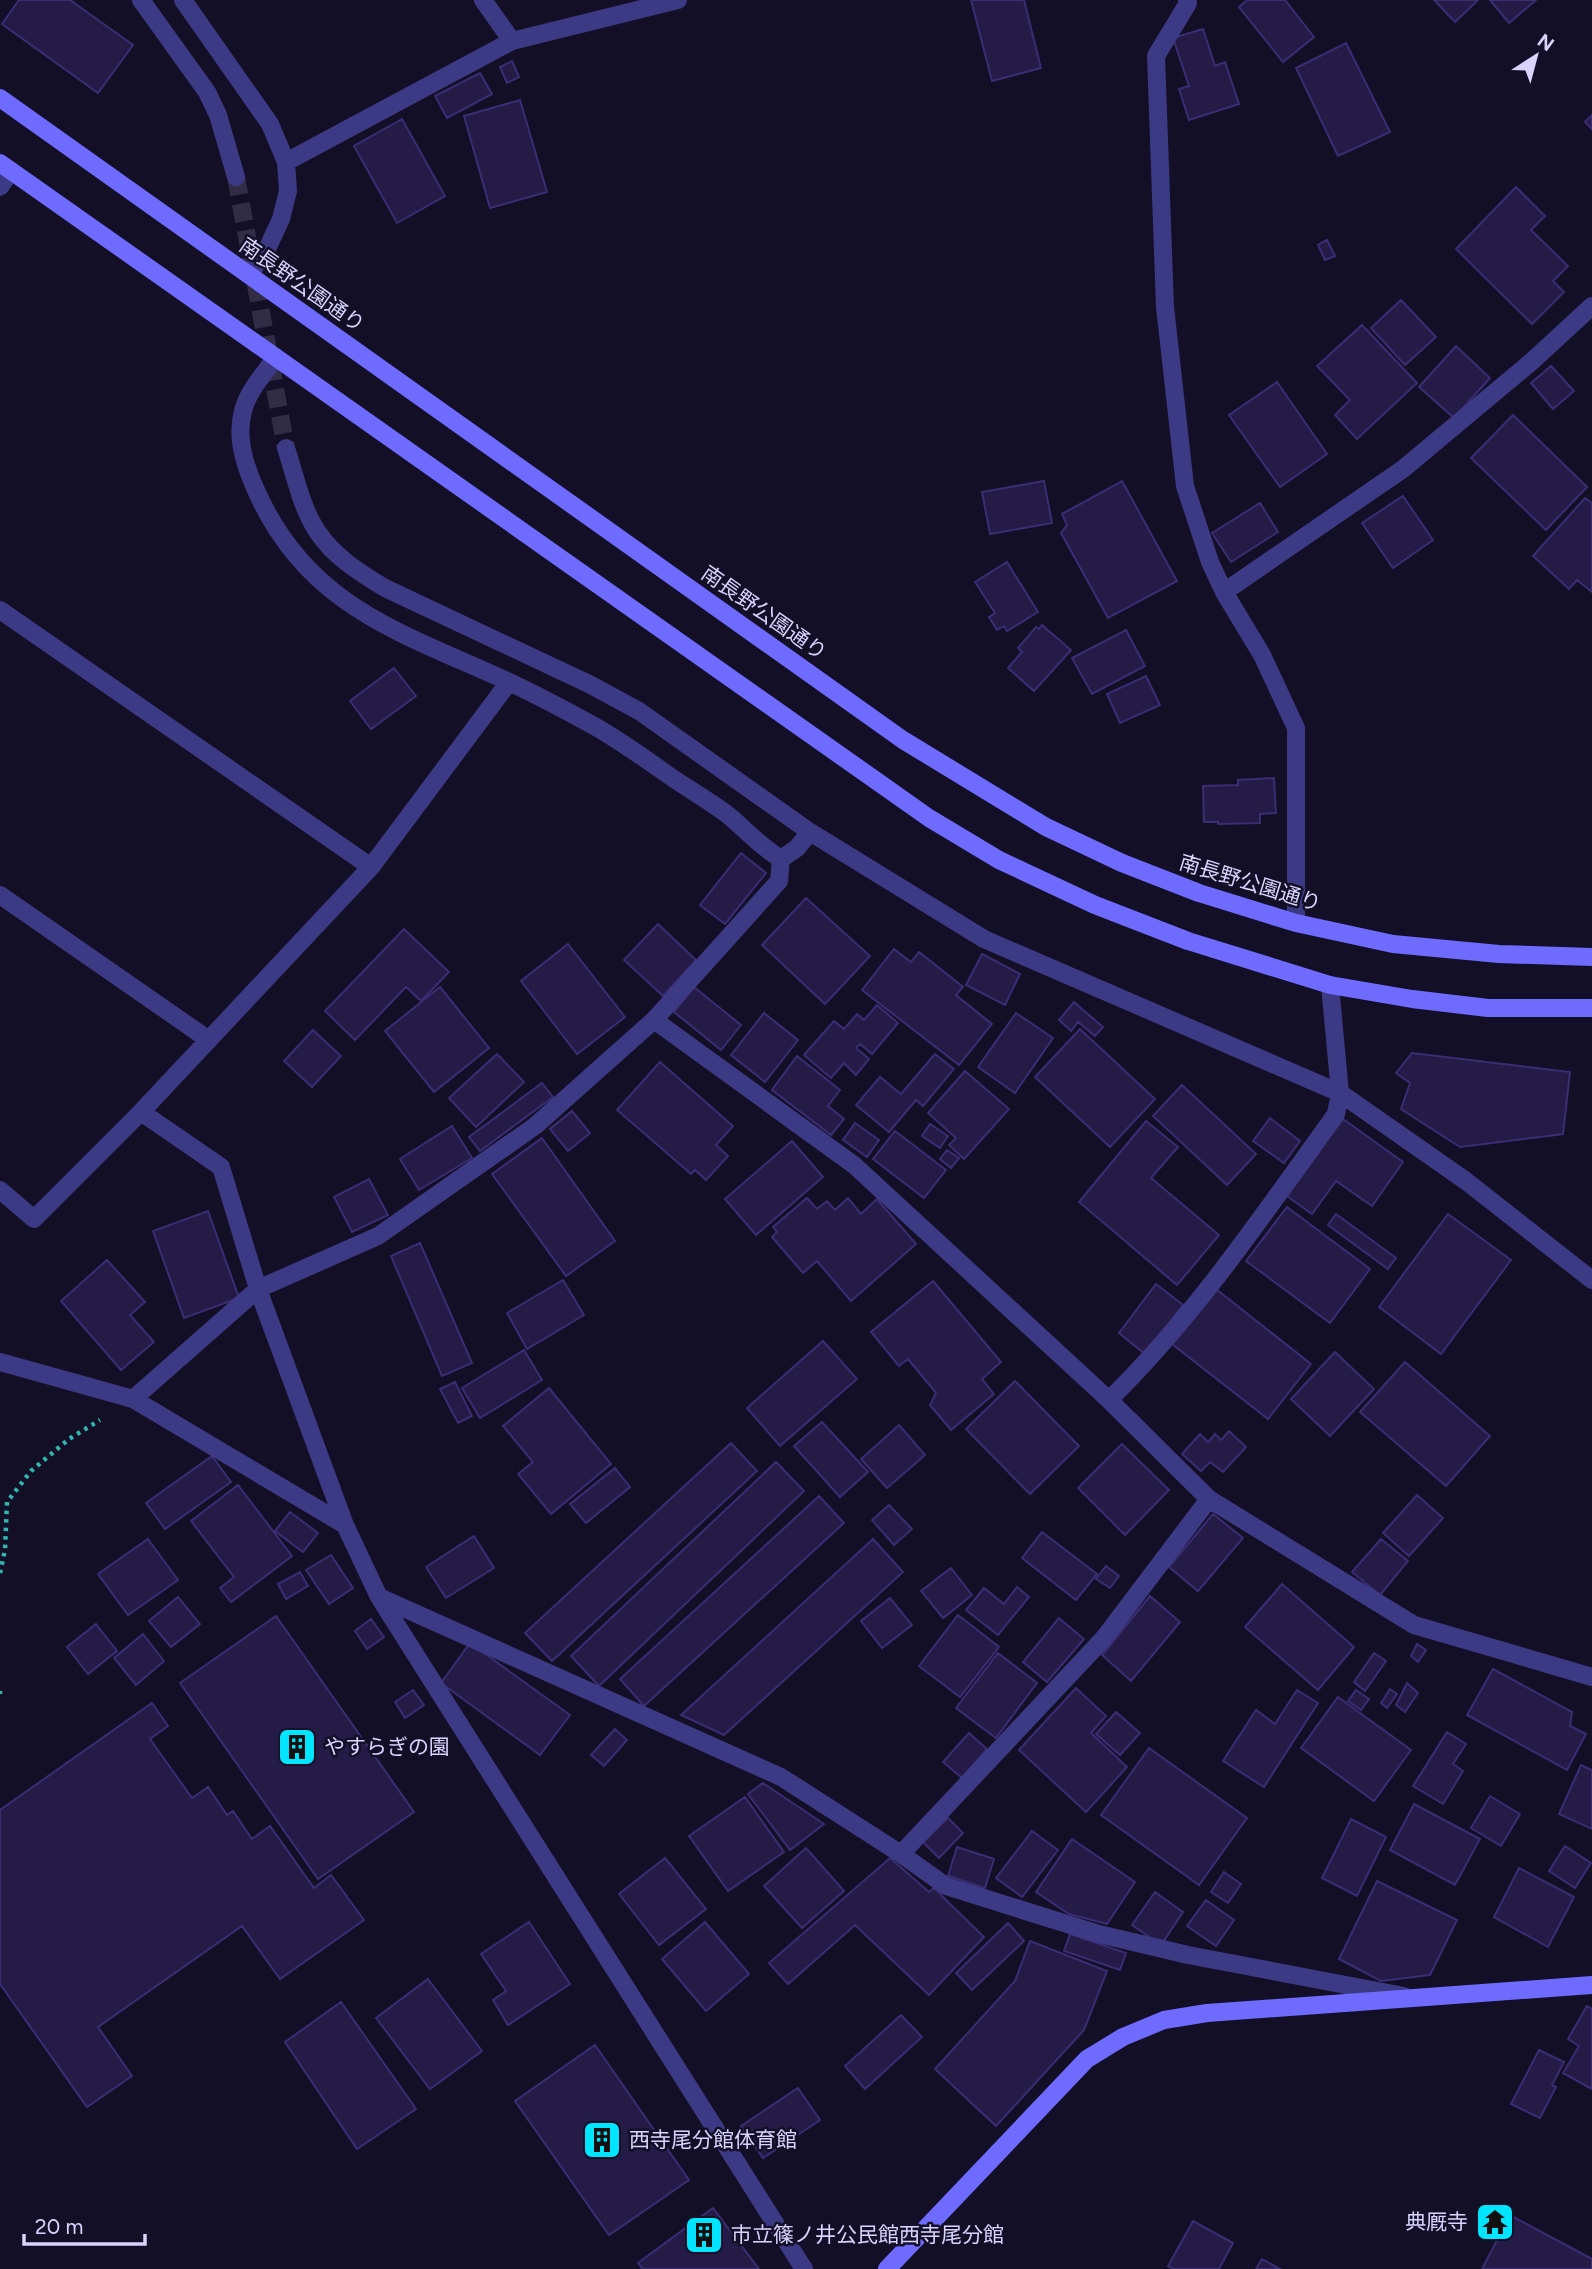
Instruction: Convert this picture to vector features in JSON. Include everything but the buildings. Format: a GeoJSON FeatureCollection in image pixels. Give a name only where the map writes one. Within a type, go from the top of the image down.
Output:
{"type":"FeatureCollection","features":[{"type":"Feature","properties":{"kind":"street"},"geometry":{"type":"LineString","coordinates":[[141,0],[206,92],[218,115],[236,177]]}},
{"type":"Feature","properties":{"kind":"street"},"geometry":{"type":"LineString","coordinates":[[183,0],[270,124],[286,162],[288,191],[281,219],[268,247],[249,275]]}},
{"type":"Feature","properties":{"kind":"street"},"geometry":{"type":"LineString","coordinates":[[483,0],[512,41]]}},
{"type":"Feature","properties":{"kind":"street"},"geometry":{"type":"LineString","coordinates":[[286,162],[512,41],[678,0]]}},
{"type":"Feature","properties":{"kind":"street"},"geometry":{"type":"LineString","coordinates":[[1190,1],[1156,56],[1165,307],[1185,486],[1210,562],[1224,592],[1262,655],[1296,729],[1296,923]]}},
{"type":"Feature","properties":{"kind":"street","name":"南長野公園通り"},"geometry":{"type":"LineString","coordinates":[[0,98],[903,740],[1046,827],[1122,863],[1199,893],[1296,923],[1392,944],[1499,954],[1592,957]]}},
{"type":"Feature","properties":{"kind":"street"},"geometry":{"type":"LineString","coordinates":[[0,187],[6,167],[907,802],[999,860],[1095,905],[1176,937],[1329,985],[1488,1008],[1592,1008]]}},
{"type":"Feature","properties":{"kind":"street"},"geometry":{"type":"LineString","coordinates":[[1224,592],[1403,469],[1530,363],[1592,306]]}},
{"type":"Feature","properties":{"kind":"street"},"geometry":{"type":"LineString","coordinates":[[276,357],[248,398],[242,413],[241,433],[251,481],[264,510],[287,546],[310,571],[335,595],[368,616],[509,682],[598,728],[728,816],[781,859]]}},
{"type":"Feature","properties":{"kind":"street"},"geometry":{"type":"LineString","coordinates":[[286,448],[317,532],[355,570],[385,588],[589,684],[639,711],[810,832],[984,939],[1340,1093],[1466,1181],[1592,1280]]}},
{"type":"Feature","properties":{"kind":"street"},"geometry":{"type":"LineString","coordinates":[[0,610],[371,867]]}},
{"type":"Feature","properties":{"kind":"street"},"geometry":{"type":"LineString","coordinates":[[0,1190],[34,1219],[141,1112],[371,867],[509,682]]}},
{"type":"Feature","properties":{"kind":"street"},"geometry":{"type":"LineString","coordinates":[[133,1399],[258,1289],[378,1236],[535,1126],[654,1020],[779,881],[781,859],[796,848],[810,832]]}},
{"type":"Feature","properties":{"kind":"street"},"geometry":{"type":"LineString","coordinates":[[0,895],[209,1040]]}},
{"type":"Feature","properties":{"kind":"street"},"geometry":{"type":"LineString","coordinates":[[1109,1400],[1146,1363],[1237,1251],[1336,1114],[1340,1093],[1329,985]]}},
{"type":"Feature","properties":{"kind":"street"},"geometry":{"type":"LineString","coordinates":[[654,1020],[854,1165],[1109,1400],[1209,1499],[1414,1625],[1592,1677]]}},
{"type":"Feature","properties":{"kind":"street"},"geometry":{"type":"LineString","coordinates":[[141,1112],[221,1167],[258,1289],[345,1525],[379,1597],[804,2269]]}},
{"type":"Feature","properties":{"kind":"street"},"geometry":{"type":"LineString","coordinates":[[0,1362],[133,1399],[345,1525]]}},
{"type":"Feature","properties":{"kind":"street"},"geometry":{"type":"LineString","coordinates":[[901,1854],[1104,1638],[1209,1499]]}},
{"type":"Feature","properties":{"kind":"street"},"geometry":{"type":"LineString","coordinates":[[379,1597],[781,1777],[946,1886],[1099,1934],[1188,1955],[1416,1998]]}},
{"type":"Feature","properties":{"kind":"street"},"geometry":{"type":"LineString","coordinates":[[887,2269],[1087,2059],[1123,2037],[1164,2020],[1208,2013],[1592,1985]]}},
{"type":"Feature","properties":{"kind":"path"},"geometry":{"type":"LineString","coordinates":[[0,1573],[5,1550],[7,1502],[31,1471],[69,1440],[133,1399]]}},
{"type":"Feature","properties":{"kind":"tunnel"},"geometry":{"type":"LineString","coordinates":[[236,177],[286,448]]}},
{"type":"Feature","properties":{"kind":"place","name":"やすらぎの園"},"geometry":{"type":"Point","coordinates":[297,1747]}},
{"type":"Feature","properties":{"kind":"place","name":"西寺尾分館体育館"},"geometry":{"type":"Point","coordinates":[602,2140]}},
{"type":"Feature","properties":{"kind":"place","name":"典厩寺"},"geometry":{"type":"Point","coordinates":[1495,2222]}},
{"type":"Feature","properties":{"kind":"place","name":"市立篠ノ井公民館西寺尾分館"},"geometry":{"type":"Point","coordinates":[704,2235]}}]}
